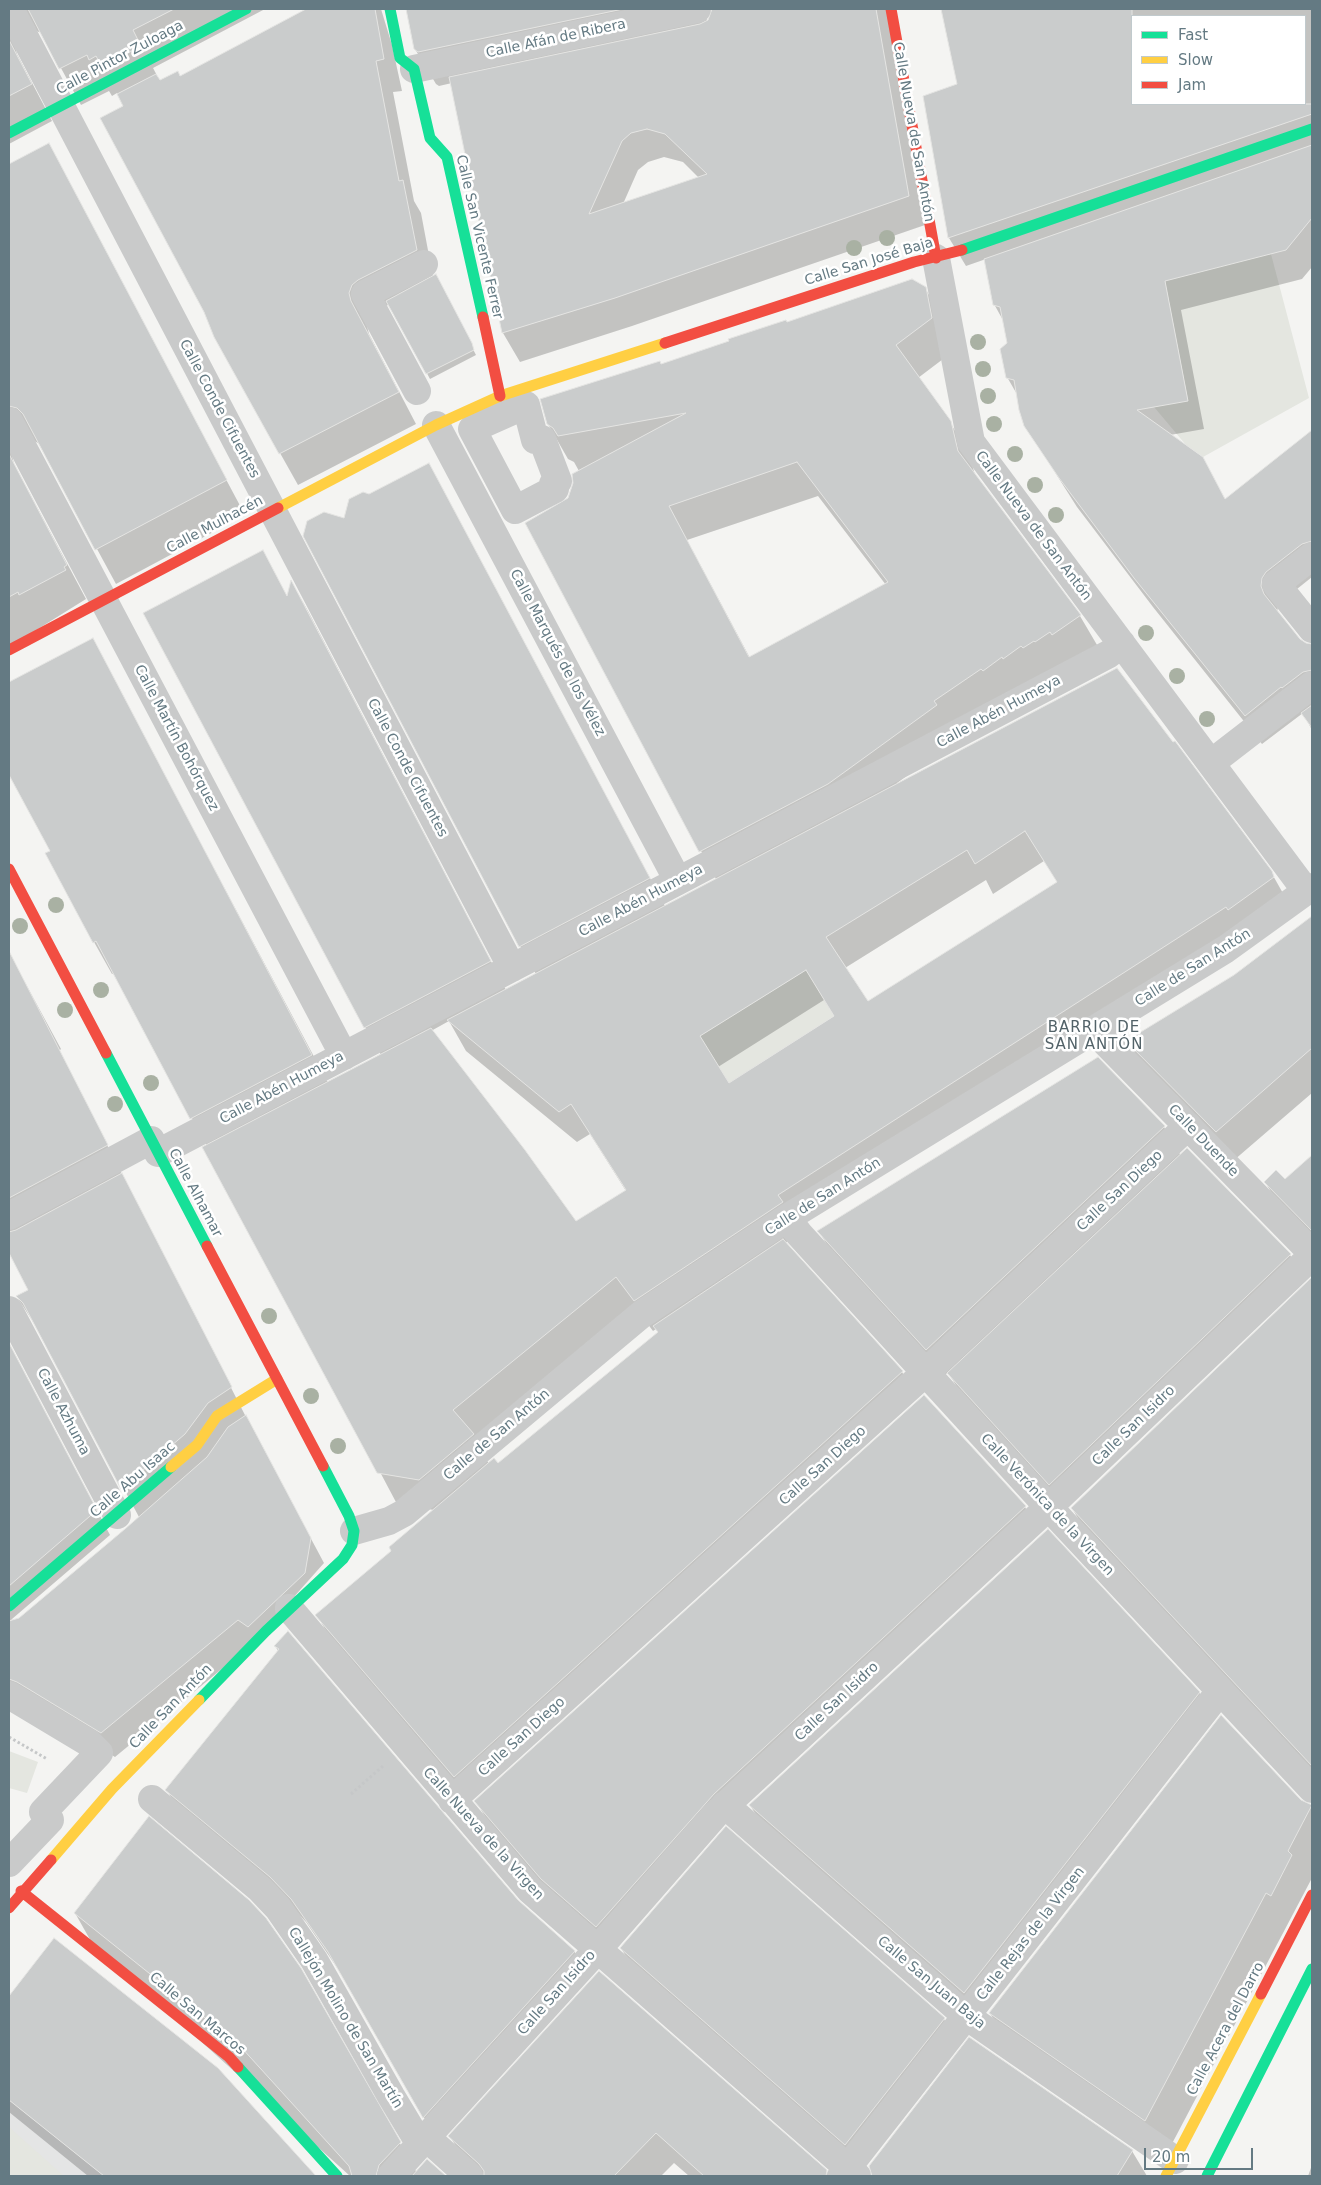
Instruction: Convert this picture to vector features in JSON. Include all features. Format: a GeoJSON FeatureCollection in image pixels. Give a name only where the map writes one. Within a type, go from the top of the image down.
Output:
{"type":"FeatureCollection","features":[{"type":"Feature","properties":{"kind":"street","name":"Calle Conde Cifuentes"},"geometry":{"type":"LineString","coordinates":[[10,9],[512,968]]}},
{"type":"Feature","properties":{"kind":"street","name":"Calle Pintor Zuloaga"},"geometry":{"type":"LineString","coordinates":[[9,133],[246,9]]}},
{"type":"Feature","properties":{"kind":"street","name":"Calle San Vicente Ferrer"},"geometry":{"type":"LineString","coordinates":[[390,9],[400,58],[414,69],[430,138],[447,157],[500,396]]}},
{"type":"Feature","properties":{"kind":"street","name":"Calle Afán de Ribera"},"geometry":{"type":"LineString","coordinates":[[414,69],[697,9]]}},
{"type":"Feature","properties":{"kind":"street","name":"Calle Nueva de San Antón"},"geometry":{"type":"LineString","coordinates":[[891,9],[971,442],[1210,763],[1309,889]]}},
{"type":"Feature","properties":{"kind":"street","name":"Calle San José Baja"},"geometry":{"type":"LineString","coordinates":[[436,425],[500,396],[914,262],[936,258],[1312,129]]}},
{"type":"Feature","properties":{"kind":"street"},"geometry":{"type":"LineString","coordinates":[[418,391],[365,294],[424,264]]}},
{"type":"Feature","properties":{"kind":"street","name":"Calle Martín Bohórquez"},"geometry":{"type":"LineString","coordinates":[[9,421],[344,1056]]}},
{"type":"Feature","properties":{"kind":"street","name":"Calle Mulhacén"},"geometry":{"type":"LineString","coordinates":[[9,650],[436,425]]}},
{"type":"Feature","properties":{"kind":"street","name":"Calle Marqués de los Vélez"},"geometry":{"type":"LineString","coordinates":[[436,425],[678,881]]}},
{"type":"Feature","properties":{"kind":"street"},"geometry":{"type":"LineString","coordinates":[[1312,556],[1276,584],[1312,629]]}},
{"type":"Feature","properties":{"kind":"street","name":"Calle Abén Humeya"},"geometry":{"type":"LineString","coordinates":[[9,1216],[344,1056],[1109,654],[1122,644]]}},
{"type":"Feature","properties":{"kind":"street"},"geometry":{"type":"LineString","coordinates":[[1210,763],[1312,685]]}},
{"type":"Feature","properties":{"kind":"street","name":"Calle Alhamar"},"geometry":{"type":"LineString","coordinates":[[9,869],[349,1516],[354,1531]]}},
{"type":"Feature","properties":{"kind":"street","name":"Calle de San Antón"},"geometry":{"type":"LineString","coordinates":[[354,1531],[389,1521],[404,1513],[642,1314],[788,1218],[1226,949],[1309,889]]}},
{"type":"Feature","properties":{"kind":"street","name":"Calle Duende"},"geometry":{"type":"LineString","coordinates":[[1097,1028],[1106,1043],[1312,1254]]}},
{"type":"Feature","properties":{"kind":"street","name":"Calle San Diego"},"geometry":{"type":"LineString","coordinates":[[452,1800],[925,1373],[1188,1126]]}},
{"type":"Feature","properties":{"kind":"street","name":"Calle Verónica de la Virgen"},"geometry":{"type":"LineString","coordinates":[[788,1218],[799,1234],[925,1373],[1312,1789]]}},
{"type":"Feature","properties":{"kind":"street","name":"Calle San Isidro"},"geometry":{"type":"LineString","coordinates":[[392,2176],[598,1949],[725,1805],[1048,1507],[1312,1254]]}},
{"type":"Feature","properties":{"kind":"street","name":"Calle Azhuma"},"geometry":{"type":"LineString","coordinates":[[9,1310],[117,1514]]}},
{"type":"Feature","properties":{"kind":"street","name":"Calle Abu Isaac"},"geometry":{"type":"LineString","coordinates":[[9,1606],[197,1445],[217,1416],[276,1379]]}},
{"type":"Feature","properties":{"kind":"street","name":"Calle San Antón"},"geometry":{"type":"LineString","coordinates":[[9,1907],[112,1789],[289,1608],[344,1559],[352,1545],[354,1531]]}},
{"type":"Feature","properties":{"kind":"street","name":"Calle Nueva de la Virgen"},"geometry":{"type":"LineString","coordinates":[[289,1608],[530,1890],[848,2173]]}},
{"type":"Feature","properties":{"kind":"street","name":"Calle Rejas de la Virgen"},"geometry":{"type":"LineString","coordinates":[[848,2173],[966,2016],[1220,1691]]}},
{"type":"Feature","properties":{"kind":"street"},"geometry":{"type":"LineString","coordinates":[[9,1695],[89,1743],[99,1753],[42,1812],[50,1820],[9,1863]]}},
{"type":"Feature","properties":{"kind":"street","name":"Callejón Molino de San Martín"},"geometry":{"type":"LineString","coordinates":[[152,1799],[260,1889],[278,1908],[314,1960],[415,2136],[424,2140],[469,2176]]}},
{"type":"Feature","properties":{"kind":"street","name":"Calle San Juan Baja"},"geometry":{"type":"LineString","coordinates":[[725,1805],[966,2016],[1170,2168]]}},
{"type":"Feature","properties":{"kind":"street","name":"Calle San Marcos"},"geometry":{"type":"LineString","coordinates":[[21,1891],[229,2057],[337,2176]]}},
{"type":"Feature","properties":{"kind":"street","name":"Calle Acera del Darro"},"geometry":{"type":"LineString","coordinates":[[1170,2168],[1312,1896]]}},
{"type":"Feature","properties":{"kind":"street"},"geometry":{"type":"LineString","coordinates":[[1207,2176],[1312,1969]]}},
{"type":"Feature","properties":{"kind":"path"},"geometry":{"type":"LineString","coordinates":[[9,1737],[51,1762]]}},
{"type":"Feature","properties":{"kind":"path"},"geometry":{"type":"LineString","coordinates":[[351,1794],[406,1746]]}},
{"type":"Feature","properties":{"kind":"shaded area"},"geometry":{"type":"Polygon","coordinates":[[[1271,254],[1309,398],[1203,457],[1186,445],[1154,407],[1188,400],[1164,276],[1271,254]]]}},
{"type":"Feature","properties":{"kind":"shaded area"},"geometry":{"type":"Polygon","coordinates":[[[806,970],[834,1016],[753,1068],[703,1121],[700,1036],[806,970]]]}},
{"type":"Feature","properties":{"kind":"shaded area"},"geometry":{"type":"Polygon","coordinates":[[[9,1751],[38,1762],[27,1793],[9,1788],[9,1751]]]}},
{"type":"Feature","properties":{"kind":"shaded area"},"geometry":{"type":"Polygon","coordinates":[[[9,2100],[104,2176],[9,2176],[9,2100]]]}},
{"type":"Feature","properties":{"kind":"shaded area"},"geometry":{"type":"Polygon","coordinates":[[[9,2127],[64,2176],[9,2176],[9,2127]]]}},
{"type":"Feature","properties":{"kind":"building"},"geometry":{"type":"Polygon","coordinates":[[[28,9],[174,9],[133,30],[141,46],[102,67],[96,56],[89,60],[87,55],[59,69],[28,9]]]}},
{"type":"Feature","properties":{"kind":"building"},"geometry":{"type":"Polygon","coordinates":[[[306,9],[375,9],[384,59],[376,61],[399,181],[403,180],[417,250],[358,280],[352,285],[349,293],[351,301],[399,392],[279,454],[214,337],[204,312],[100,118],[123,106],[117,94],[156,74],[160,80],[178,71],[180,76],[306,9]]]}},
{"type":"Feature","properties":{"kind":"building"},"geometry":{"type":"Polygon","coordinates":[[[406,9],[623,9],[418,52],[414,49],[406,9]]]}},
{"type":"Feature","properties":{"kind":"building"},"geometry":{"type":"Polygon","coordinates":[[[712,9],[876,9],[909,196],[615,298],[502,333],[449,77],[700,24],[708,20],[712,9]],[[647,129],[631,133],[622,141],[589,214],[707,174],[665,134],[647,129]]]}},
{"type":"Feature","properties":{"kind":"building"},"geometry":{"type":"Polygon","coordinates":[[[941,9],[1132,9],[1131,105],[1312,104],[1312,114],[948,238],[923,96],[957,84],[941,9]]]}},
{"type":"Feature","properties":{"kind":"building"},"geometry":{"type":"Polygon","coordinates":[[[9,40],[32,84],[9,96],[9,40]]]}},
{"type":"Feature","properties":{"kind":"building"},"geometry":{"type":"Polygon","coordinates":[[[49,143],[227,480],[95,550],[23,414],[17,408],[9,406],[9,164],[49,143]]]}},
{"type":"Feature","properties":{"kind":"building"},"geometry":{"type":"Polygon","coordinates":[[[1312,145],[1312,218],[1286,250],[1165,281],[1188,401],[1137,410],[1203,457],[1225,499],[1312,430],[1312,541],[1302,544],[1266,572],[1262,578],[1261,586],[1264,594],[1300,639],[1312,644],[1312,670],[1303,672],[1281,687],[1245,716],[1134,578],[1059,478],[1024,426],[1014,380],[1006,378],[1000,349],[1007,343],[1000,307],[993,305],[984,259],[1312,145]]]}},
{"type":"Feature","properties":{"kind":"building"},"geometry":{"type":"Polygon","coordinates":[[[436,274],[474,350],[426,374],[386,301],[436,274]]]}},
{"type":"Feature","properties":{"kind":"building"},"geometry":{"type":"Polygon","coordinates":[[[912,279],[926,287],[932,318],[896,345],[951,421],[958,451],[1081,615],[1052,635],[1050,632],[1023,648],[1021,646],[1003,659],[1002,657],[983,671],[981,669],[934,701],[937,705],[828,784],[699,852],[525,523],[568,498],[573,483],[572,474],[686,413],[558,436],[553,428],[547,424],[540,399],[660,361],[661,364],[729,341],[728,339],[786,320],[787,322],[912,279]],[[797,462],[669,506],[749,657],[888,582],[797,462]]]}},
{"type":"Feature","properties":{"kind":"building"},"geometry":{"type":"Polygon","coordinates":[[[9,454],[67,565],[64,567],[66,570],[19,595],[18,592],[9,597],[9,454]]]}},
{"type":"Feature","properties":{"kind":"building"},"geometry":{"type":"Polygon","coordinates":[[[429,463],[650,878],[519,947],[303,536],[307,521],[324,512],[344,518],[349,499],[363,492],[369,494],[429,463]]]}},
{"type":"Feature","properties":{"kind":"building"},"geometry":{"type":"Polygon","coordinates":[[[263,550],[287,596],[291,580],[491,961],[364,1028],[143,613],[263,550]]]}},
{"type":"Feature","properties":{"kind":"building"},"geometry":{"type":"Polygon","coordinates":[[[93,638],[312,1055],[190,1119],[96,941],[93,943],[45,853],[50,851],[9,775],[9,682],[93,638]]]}},
{"type":"Feature","properties":{"kind":"building"},"geometry":{"type":"Polygon","coordinates":[[[1117,668],[1173,742],[1175,741],[1272,871],[1274,877],[1228,910],[1226,907],[778,1195],[783,1202],[634,1301],[616,1277],[453,1410],[474,1434],[419,1480],[377,1473],[202,1147],[431,1028],[525,1150],[576,1221],[626,1190],[571,1104],[559,1112],[447,1020],[1117,668]],[[1025,831],[975,864],[967,850],[826,937],[868,1001],[1057,882],[1025,831]],[[806,970],[700,1036],[729,1083],[834,1016],[806,970]]]}},
{"type":"Feature","properties":{"kind":"building"},"geometry":{"type":"Polygon","coordinates":[[[1312,705],[1312,728],[1301,713],[1312,705]]]}},
{"type":"Feature","properties":{"kind":"building"},"geometry":{"type":"Polygon","coordinates":[[[1312,916],[1312,1048],[1216,1132],[1126,1041],[1234,975],[1312,916]]]}},
{"type":"Feature","properties":{"kind":"building"},"geometry":{"type":"Polygon","coordinates":[[[9,951],[108,1145],[9,1198],[9,951]]]}},
{"type":"Feature","properties":{"kind":"building"},"geometry":{"type":"Polygon","coordinates":[[[1098,1057],[1165,1126],[926,1350],[817,1231],[1098,1057]]]}},
{"type":"Feature","properties":{"kind":"building"},"geometry":{"type":"Polygon","coordinates":[[[1187,1148],[1291,1254],[1049,1485],[947,1373],[1187,1148]]]}},
{"type":"Feature","properties":{"kind":"building"},"geometry":{"type":"Polygon","coordinates":[[[1312,1155],[1312,1231],[1264,1182],[1276,1170],[1285,1179],[1312,1155]]]}},
{"type":"Feature","properties":{"kind":"building"},"geometry":{"type":"Polygon","coordinates":[[[122,1173],[232,1387],[208,1403],[185,1434],[121,1489],[23,1303],[16,1296],[28,1290],[9,1253],[9,1232],[122,1173]]]}},
{"type":"Feature","properties":{"kind":"building"},"geometry":{"type":"Polygon","coordinates":[[[783,1239],[903,1371],[454,1777],[315,1615],[391,1551],[389,1547],[494,1458],[498,1463],[658,1332],[653,1326],[783,1239]]]}},
{"type":"Feature","properties":{"kind":"building"},"geometry":{"type":"Polygon","coordinates":[[[1312,1277],[1312,1766],[1071,1508],[1312,1277]]]}},
{"type":"Feature","properties":{"kind":"building"},"geometry":{"type":"Polygon","coordinates":[[[9,1343],[97,1510],[9,1586],[9,1343]]]}},
{"type":"Feature","properties":{"kind":"building"},"geometry":{"type":"Polygon","coordinates":[[[924,1395],[1026,1506],[714,1794],[596,1927],[541,1879],[474,1801],[924,1395]]]}},
{"type":"Feature","properties":{"kind":"building"},"geometry":{"type":"Polygon","coordinates":[[[246,1415],[311,1538],[305,1573],[248,1627],[238,1620],[101,1733],[9,1679],[9,1621],[19,1618],[125,1529],[207,1457],[228,1427],[246,1415]]]}},
{"type":"Feature","properties":{"kind":"building"},"geometry":{"type":"Polygon","coordinates":[[[1048,1529],[1200,1692],[964,1993],[749,1805],[1048,1529]]]}},
{"type":"Feature","properties":{"kind":"building"},"geometry":{"type":"Polygon","coordinates":[[[288,1631],[518,1900],[575,1951],[423,2118],[328,1952],[291,1899],[270,1877],[165,1790],[279,1649],[274,1646],[288,1631]]]}},
{"type":"Feature","properties":{"kind":"building"},"geometry":{"type":"Polygon","coordinates":[[[1221,1715],[1301,1800],[1312,1805],[1288,1851],[1292,1855],[1271,1896],[1266,1893],[1145,2121],[989,2013],[1221,1715]]]}},
{"type":"Feature","properties":{"kind":"building"},"geometry":{"type":"Polygon","coordinates":[[[149,1816],[249,1900],[266,1918],[301,1968],[401,2142],[379,2165],[376,2176],[352,2176],[349,2166],[240,2046],[74,1913],[149,1816]]]}},
{"type":"Feature","properties":{"kind":"building"},"geometry":{"type":"Polygon","coordinates":[[[726,1826],[945,2018],[845,2145],[620,1948],[726,1826]]]}},
{"type":"Feature","properties":{"kind":"building"},"geometry":{"type":"Polygon","coordinates":[[[54,1938],[218,2068],[316,2176],[104,2176],[9,2100],[9,1996],[54,1938]]]}},
{"type":"Feature","properties":{"kind":"building"},"geometry":{"type":"Polygon","coordinates":[[[599,1971],[827,2170],[826,2176],[704,2176],[656,2133],[614,2176],[484,2176],[484,2171],[479,2164],[448,2136],[599,1971]]]}},
{"type":"Feature","properties":{"kind":"building"},"geometry":{"type":"Polygon","coordinates":[[[969,2037],[1133,2150],[1117,2176],[872,2176],[869,2166],[969,2037]]]}},
{"type":"Feature","properties":{"kind":"building"},"geometry":{"type":"Polygon","coordinates":[[[427,2159],[446,2176],[412,2176],[427,2159]]]}},
{"type":"Feature","properties":{"kind":"traffic: fast"},"geometry":{"type":"LineString","coordinates":[[9,133],[246,9]]}},
{"type":"Feature","properties":{"kind":"traffic: fast"},"geometry":{"type":"LineString","coordinates":[[390,9],[400,58],[414,69],[430,138],[447,157],[483,317]]}},
{"type":"Feature","properties":{"kind":"traffic: fast"},"geometry":{"type":"LineString","coordinates":[[962,250],[1312,129]]}},
{"type":"Feature","properties":{"kind":"traffic: fast"},"geometry":{"type":"LineString","coordinates":[[106,1053],[207,1246]]}},
{"type":"Feature","properties":{"kind":"traffic: fast"},"geometry":{"type":"LineString","coordinates":[[199,1700],[266,1631],[343,1559],[352,1545],[354,1531],[349,1516],[323,1466]]}},
{"type":"Feature","properties":{"kind":"traffic: fast"},"geometry":{"type":"LineString","coordinates":[[9,1606],[171,1467]]}},
{"type":"Feature","properties":{"kind":"traffic: fast"},"geometry":{"type":"LineString","coordinates":[[1207,2176],[1312,1969]]}},
{"type":"Feature","properties":{"kind":"traffic: fast"},"geometry":{"type":"LineString","coordinates":[[238,2067],[337,2176]]}},
{"type":"Feature","properties":{"kind":"traffic: slow"},"geometry":{"type":"LineString","coordinates":[[278,508],[436,425],[500,396],[665,343]]}},
{"type":"Feature","properties":{"kind":"traffic: slow"},"geometry":{"type":"LineString","coordinates":[[171,1467],[197,1445],[217,1416],[277,1379]]}},
{"type":"Feature","properties":{"kind":"traffic: slow"},"geometry":{"type":"LineString","coordinates":[[51,1860],[112,1789],[199,1700]]}},
{"type":"Feature","properties":{"kind":"traffic: slow"},"geometry":{"type":"LineString","coordinates":[[1166,2176],[1261,1994]]}},
{"type":"Feature","properties":{"kind":"traffic: jam"},"geometry":{"type":"LineString","coordinates":[[891,9],[936,258]]}},
{"type":"Feature","properties":{"kind":"traffic: jam"},"geometry":{"type":"LineString","coordinates":[[665,343],[914,262],[962,250]]}},
{"type":"Feature","properties":{"kind":"traffic: jam"},"geometry":{"type":"LineString","coordinates":[[483,317],[500,396]]}},
{"type":"Feature","properties":{"kind":"traffic: jam"},"geometry":{"type":"LineString","coordinates":[[9,650],[278,508]]}},
{"type":"Feature","properties":{"kind":"traffic: jam"},"geometry":{"type":"LineString","coordinates":[[9,869],[106,1053]]}},
{"type":"Feature","properties":{"kind":"traffic: jam"},"geometry":{"type":"LineString","coordinates":[[207,1246],[323,1466]]}},
{"type":"Feature","properties":{"kind":"traffic: jam"},"geometry":{"type":"LineString","coordinates":[[9,1908],[51,1860]]}},
{"type":"Feature","properties":{"kind":"traffic: jam"},"geometry":{"type":"LineString","coordinates":[[21,1891],[229,2057],[238,2067]]}},
{"type":"Feature","properties":{"kind":"traffic: jam"},"geometry":{"type":"LineString","coordinates":[[1261,1994],[1312,1895]]}},
{"type":"Feature","properties":{"kind":"district","name":"BARRIO DE SAN ANTÓN"},"geometry":{"type":"Point","coordinates":[1094,1036]}}]}
